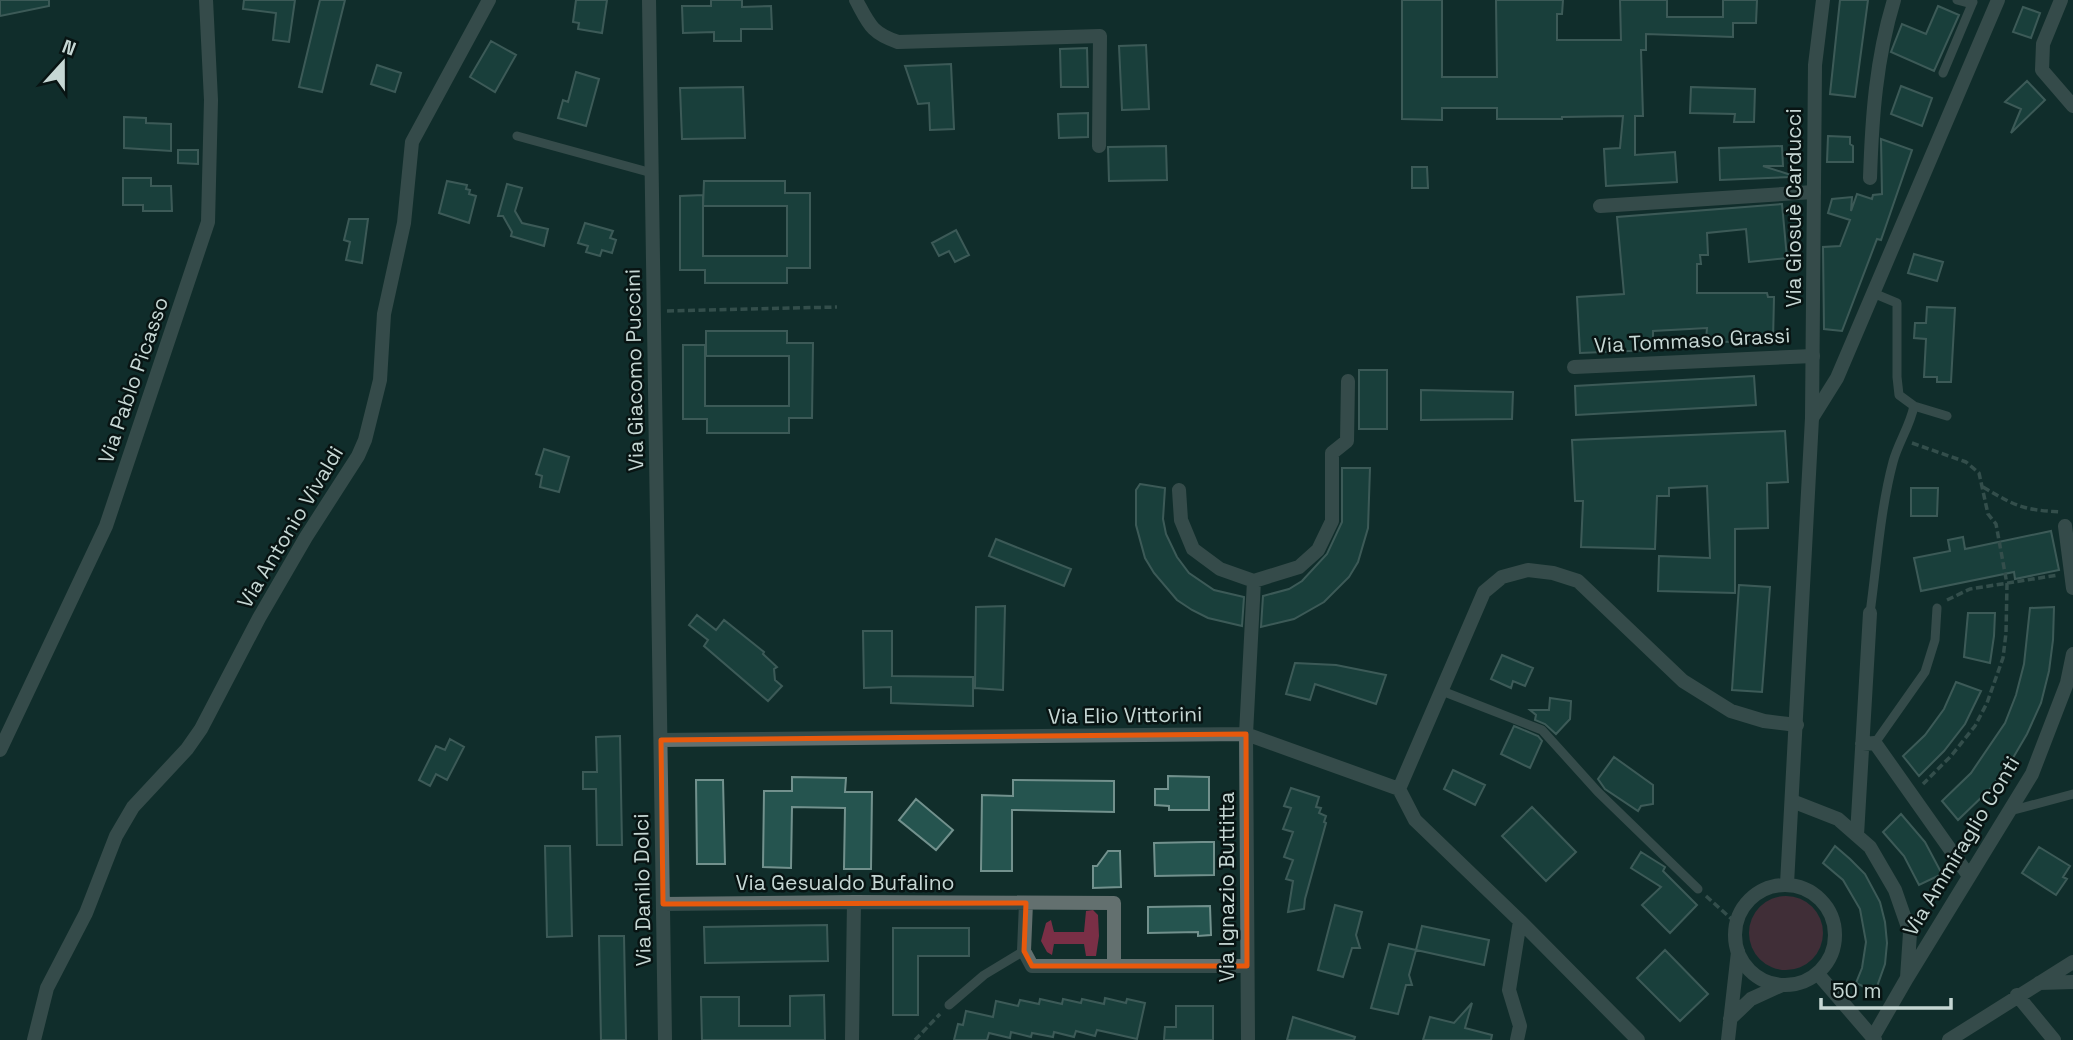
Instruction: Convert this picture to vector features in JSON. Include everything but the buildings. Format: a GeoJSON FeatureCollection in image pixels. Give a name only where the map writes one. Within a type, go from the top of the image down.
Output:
{"type":"FeatureCollection","features":[{"type":"Feature","properties":{"kind":"street","name":"Via Pablo Picasso"},"geometry":{"type":"LineString","coordinates":[[0,750],[106,526],[208,222],[211,100],[206,0]]}},
{"type":"Feature","properties":{"kind":"street","name":"Via Antonio Vivaldi"},"geometry":{"type":"LineString","coordinates":[[34,1040],[47,988],[86,913],[116,836],[138,802],[187,749],[201,729],[264,608],[358,456],[365,440],[380,380],[384,314],[404,223],[412,142],[488,0]]}},
{"type":"Feature","properties":{"kind":"street","name":"Via Giacomo Puccini"},"geometry":{"type":"LineString","coordinates":[[649,0],[661,740]]}},
{"type":"Feature","properties":{"kind":"street"},"geometry":{"type":"LineString","coordinates":[[856,0],[870,26],[881,36],[898,42],[1100,36],[1099,146]]}},
{"type":"Feature","properties":{"kind":"street","name":"Via Giosuè Carducci"},"geometry":{"type":"LineString","coordinates":[[1797,725],[1812,418],[1815,65],[1823,0]]}},
{"type":"Feature","properties":{"kind":"street"},"geometry":{"type":"LineString","coordinates":[[1870,178],[1872,115],[1880,54],[1894,0]]}},
{"type":"Feature","properties":{"kind":"street"},"geometry":{"type":"LineString","coordinates":[[1812,418],[1837,378],[1998,0]]}},
{"type":"Feature","properties":{"kind":"street"},"geometry":{"type":"LineString","coordinates":[[2061,0],[2043,44],[2042,70],[2073,106]]}},
{"type":"Feature","properties":{"kind":"street"},"geometry":{"type":"LineString","coordinates":[[1600,206],[1814,192]]}},
{"type":"Feature","properties":{"kind":"street","name":"Via Tommaso Grassi"},"geometry":{"type":"LineString","coordinates":[[1573,367],[1813,356]]}},
{"type":"Feature","properties":{"kind":"street"},"geometry":{"type":"LineString","coordinates":[[1179,490],[1181,520],[1193,549],[1220,569],[1254,581],[1299,567],[1318,550],[1332,521],[1332,453],[1347,441],[1348,380]]}},
{"type":"Feature","properties":{"kind":"street"},"geometry":{"type":"LineString","coordinates":[[2065,526],[2073,588]]}},
{"type":"Feature","properties":{"kind":"street"},"geometry":{"type":"LineString","coordinates":[[1638,1040],[1415,820],[1399,789],[1484,592],[1502,577],[1528,570],[1553,573],[1578,581],[1683,681],[1731,711],[1763,721],[1797,725],[1787,884]]}},
{"type":"Feature","properties":{"kind":"street","name":"Via Ignazio Buttitta"},"geometry":{"type":"LineString","coordinates":[[1248,1040],[1246,734],[1254,581]]}},
{"type":"Feature","properties":{"kind":"street"},"geometry":{"type":"LineString","coordinates":[[1857,835],[1869,744],[1870,613]]}},
{"type":"Feature","properties":{"kind":"street","name":"Via Ammiraglio Conti"},"geometry":{"type":"LineString","coordinates":[[1874,1039],[1907,978],[2032,774],[2067,682],[2073,654]]}},
{"type":"Feature","properties":{"kind":"street","name":"Via Elio Vittorini"},"geometry":{"type":"LineString","coordinates":[[661,740],[1246,734],[1399,789]]}},
{"type":"Feature","properties":{"kind":"street","name":"Via Danilo Dolci"},"geometry":{"type":"LineString","coordinates":[[661,740],[665,1040]]}},
{"type":"Feature","properties":{"kind":"street"},"geometry":{"type":"LineString","coordinates":[[1869,744],[1912,796],[1969,876]]}},
{"type":"Feature","properties":{"kind":"street","name":"Via Ammiraglio Conti"},"geometry":{"type":"LineString","coordinates":[[1792,801],[1838,819],[1870,847],[1895,890],[1910,933],[1907,978]]}},
{"type":"Feature","properties":{"kind":"street"},"geometry":{"type":"LineString","coordinates":[[1787,884],[1804,888],[1819,897],[1830,911],[1836,927],[1836,945],[1829,961],[1818,974],[1795,985],[1768,982],[1755,975],[1745,965],[1735,938],[1736,923],[1743,907],[1755,895],[1770,886],[1787,884]]}},
{"type":"Feature","properties":{"kind":"street"},"geometry":{"type":"LineString","coordinates":[[852,1040],[854,902]]}},
{"type":"Feature","properties":{"kind":"street"},"geometry":{"type":"LineString","coordinates":[[1026,903],[1024,951],[1032,966],[1247,966]]}},
{"type":"Feature","properties":{"kind":"street","name":"Via Gesualdo Bufalino"},"geometry":{"type":"LineString","coordinates":[[663,904],[1114,903],[1114,965]]}},
{"type":"Feature","properties":{"kind":"street"},"geometry":{"type":"LineString","coordinates":[[1517,1040],[1520,1026],[1509,990],[1520,921]]}},
{"type":"Feature","properties":{"kind":"street"},"geometry":{"type":"LineString","coordinates":[[1728,1040],[1738,952]]}},
{"type":"Feature","properties":{"kind":"street"},"geometry":{"type":"LineString","coordinates":[[1949,1040],[2073,962]]}},
{"type":"Feature","properties":{"kind":"street"},"geometry":{"type":"LineString","coordinates":[[1818,974],[1874,1039]]}},
{"type":"Feature","properties":{"kind":"street"},"geometry":{"type":"LineString","coordinates":[[2038,983],[2073,982]]}},
{"type":"Feature","properties":{"kind":"street"},"geometry":{"type":"LineString","coordinates":[[1730,1019],[1751,999],[1782,985]]}},
{"type":"Feature","properties":{"kind":"street"},"geometry":{"type":"LineString","coordinates":[[2017,995],[2054,1040]]}},
{"type":"Feature","properties":{"kind":"lane"},"geometry":{"type":"LineString","coordinates":[[1943,72],[1973,2],[1957,0]]}},
{"type":"Feature","properties":{"kind":"lane"},"geometry":{"type":"LineString","coordinates":[[517,136],[652,173]]}},
{"type":"Feature","properties":{"kind":"lane"},"geometry":{"type":"LineString","coordinates":[[1873,293],[1897,303],[1899,395],[1914,406],[1948,416]]}},
{"type":"Feature","properties":{"kind":"lane"},"geometry":{"type":"LineString","coordinates":[[1870,613],[1884,501],[1894,459],[1914,406]]}},
{"type":"Feature","properties":{"kind":"lane"},"geometry":{"type":"LineString","coordinates":[[1869,744],[1925,672],[1935,640],[1937,608]]}},
{"type":"Feature","properties":{"kind":"lane"},"geometry":{"type":"LineString","coordinates":[[1442,691],[1542,730],[1598,792],[1698,889]]}},
{"type":"Feature","properties":{"kind":"lane"},"geometry":{"type":"LineString","coordinates":[[2008,811],[2073,794]]}},
{"type":"Feature","properties":{"kind":"lane"},"geometry":{"type":"LineString","coordinates":[[949,1005],[984,975],[1024,951]]}},
{"type":"Feature","properties":{"kind":"path"},"geometry":{"type":"LineString","coordinates":[[654,312],[837,307]]}},
{"type":"Feature","properties":{"kind":"path"},"geometry":{"type":"LineString","coordinates":[[1902,440],[1966,462],[1979,472],[1988,514],[1996,524],[2007,584],[2003,658],[1987,703],[1975,726],[1951,756],[1912,796]]}},
{"type":"Feature","properties":{"kind":"path"},"geometry":{"type":"LineString","coordinates":[[1982,486],[2013,505],[2035,511],[2061,512],[2065,526]]}},
{"type":"Feature","properties":{"kind":"path"},"geometry":{"type":"LineString","coordinates":[[1937,608],[1948,598],[1970,589],[2071,573]]}},
{"type":"Feature","properties":{"kind":"path"},"geometry":{"type":"LineString","coordinates":[[1698,889],[1736,923]]}},
{"type":"Feature","properties":{"kind":"path"},"geometry":{"type":"LineString","coordinates":[[915,1040],[949,1005]]}},
{"type":"Feature","properties":{"kind":"highlighted area"},"geometry":{"type":"Polygon","coordinates":[[[1246,734],[1247,966],[1032,966],[1024,951],[1026,903],[663,904],[661,740],[1246,734]]]}},
{"type":"Feature","properties":{"kind":"shaded area"},"geometry":{"type":"Polygon","coordinates":[[[1779,896],[1793,896],[1807,902],[1817,912],[1823,933],[1821,947],[1807,964],[1793,970],[1779,970],[1765,964],[1755,954],[1749,940],[1749,926],[1755,912],[1765,902],[1779,896]]]}},
{"type":"Feature","properties":{"kind":"shaded area"},"geometry":{"type":"Polygon","coordinates":[[[1093,910],[1098,915],[1096,956],[1086,956],[1084,944],[1054,944],[1052,955],[1047,952],[1041,941],[1046,923],[1051,920],[1054,932],[1084,932],[1086,911],[1093,910]]]}}]}
